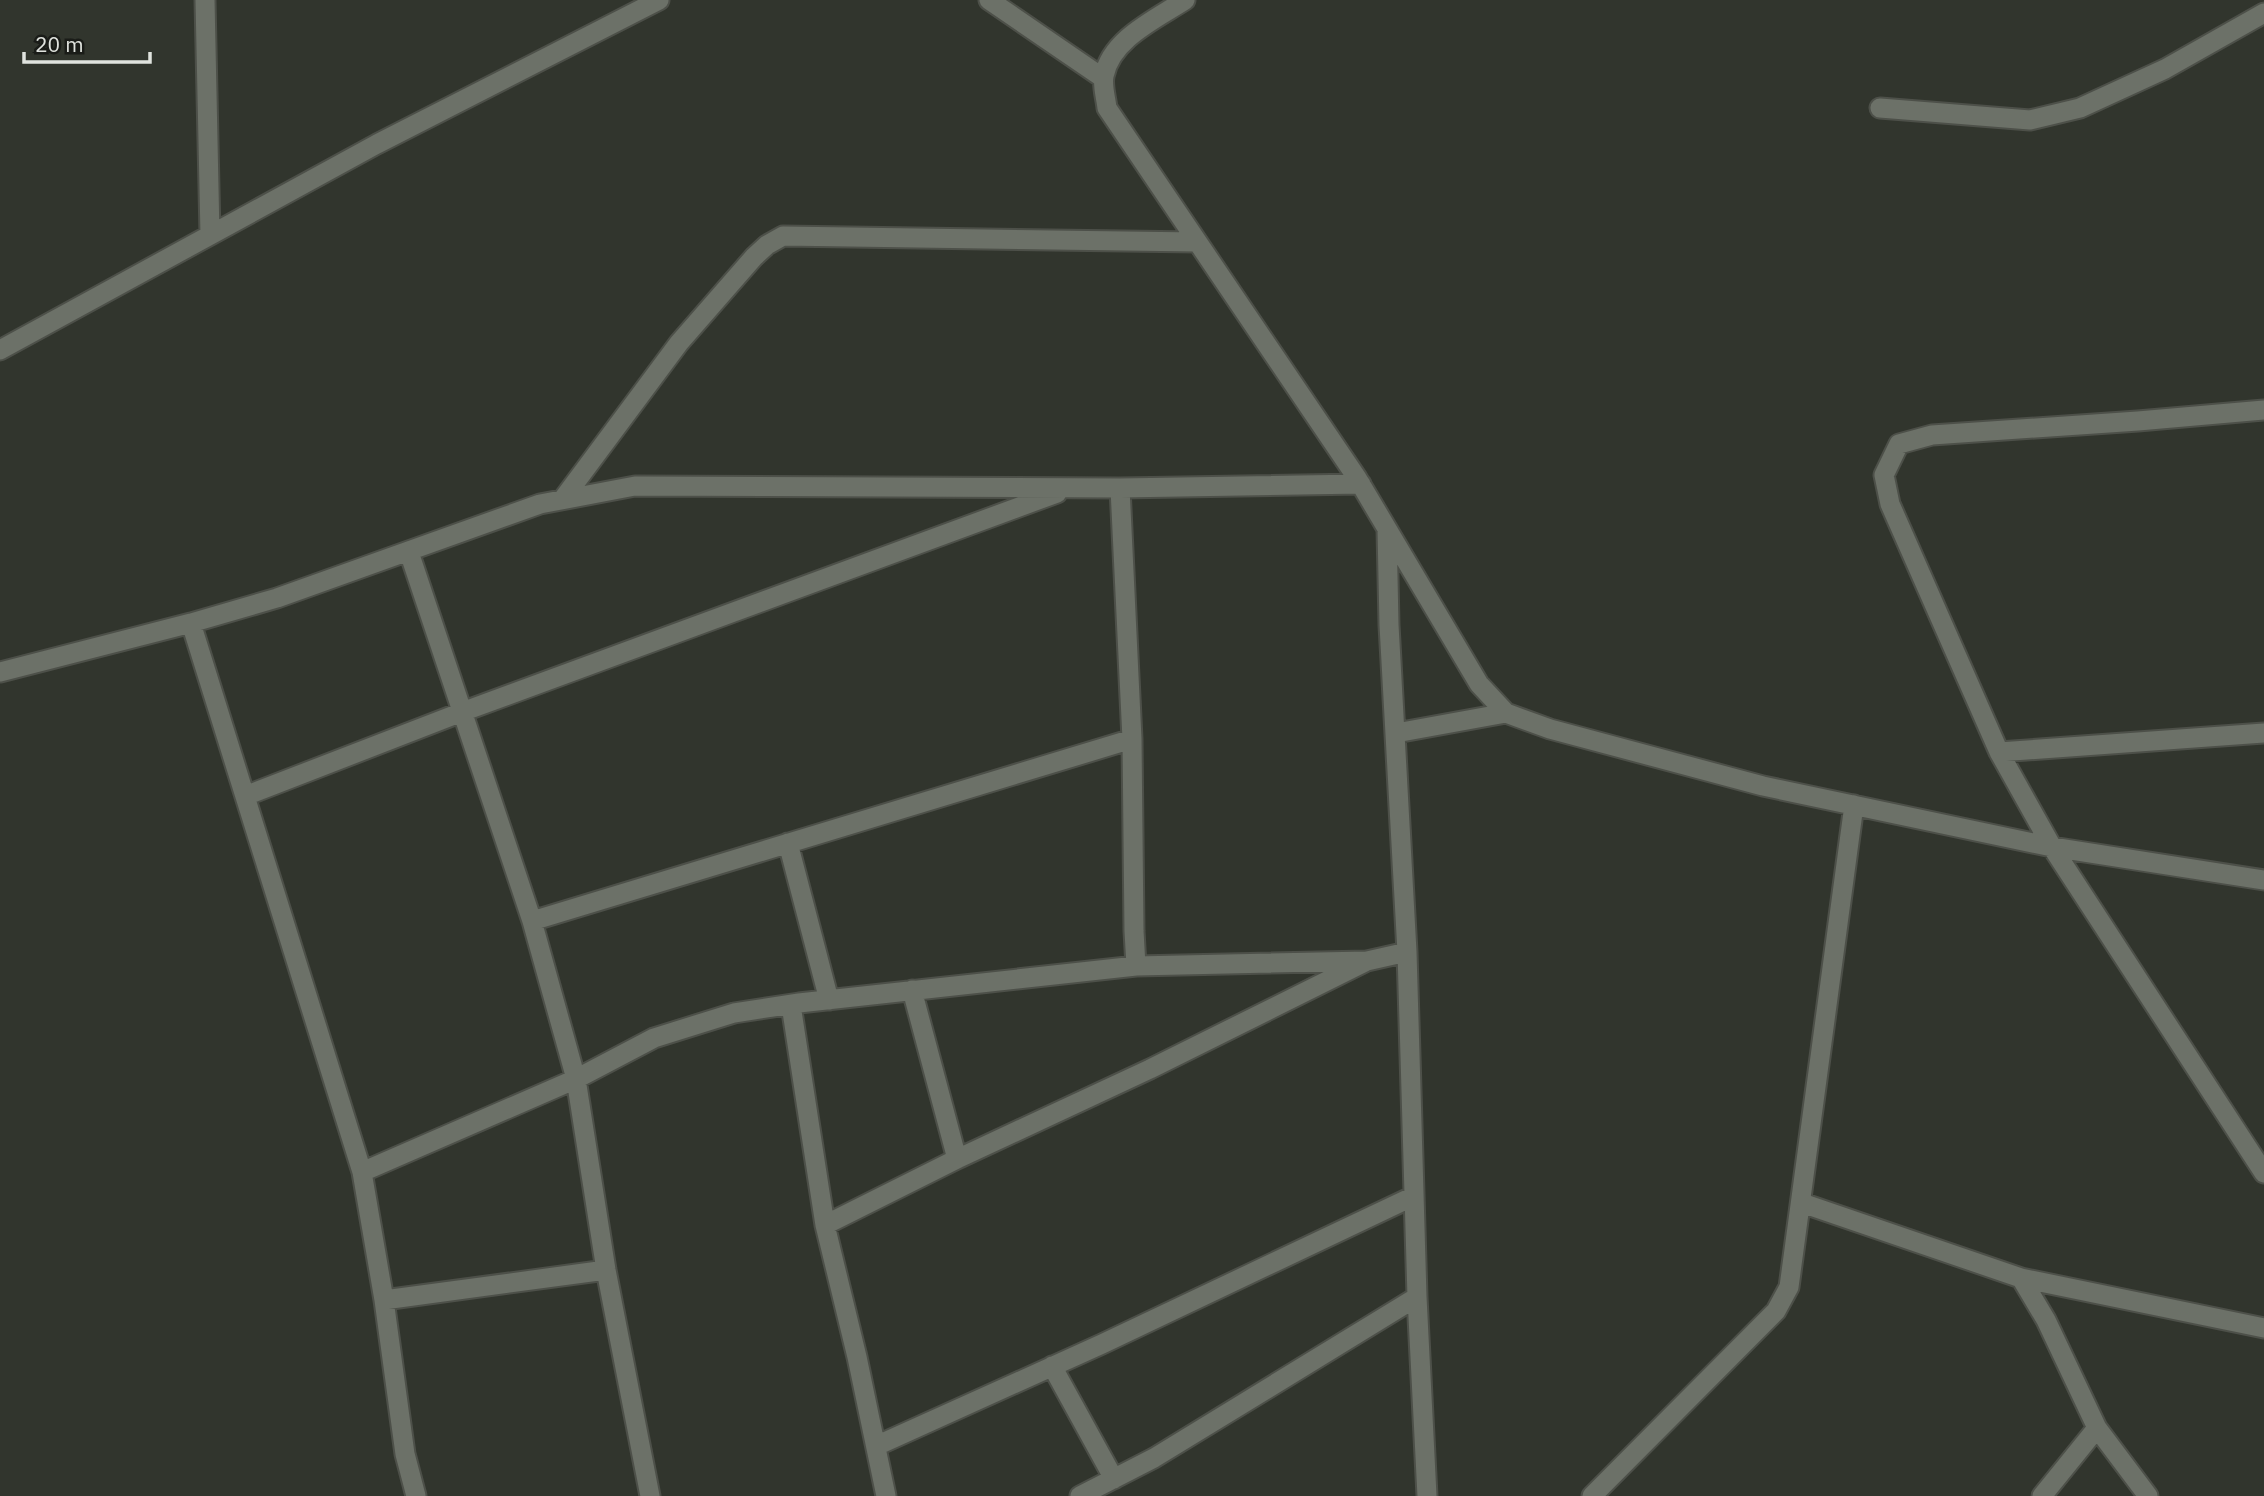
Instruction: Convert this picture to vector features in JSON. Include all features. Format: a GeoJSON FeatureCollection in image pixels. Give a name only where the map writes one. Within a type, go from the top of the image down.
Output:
{"type":"FeatureCollection","features":[{"type":"Feature","properties":{"kind":"street"},"geometry":{"type":"LineString","coordinates":[[205,0],[210,235]]}},
{"type":"Feature","properties":{"kind":"street"},"geometry":{"type":"LineString","coordinates":[[0,350],[377,144],[659,0]]}},
{"type":"Feature","properties":{"kind":"street"},"geometry":{"type":"LineString","coordinates":[[989,0],[1103,78]]}},
{"type":"Feature","properties":{"kind":"street"},"geometry":{"type":"LineString","coordinates":[[1185,0],[1134,33],[1110,56],[1103,78],[1107,108],[1361,484],[1479,684],[1506,713],[1550,730],[1749,783],[2052,847],[2264,880]]}},
{"type":"Feature","properties":{"kind":"street"},"geometry":{"type":"LineString","coordinates":[[1880,108],[2030,120],[2080,108],[2165,69],[2264,13]]}},
{"type":"Feature","properties":{"kind":"street"},"geometry":{"type":"LineString","coordinates":[[563,499],[679,343],[754,257],[783,236],[1197,242]]}},
{"type":"Feature","properties":{"kind":"street"},"geometry":{"type":"LineString","coordinates":[[2264,410],[1932,435],[1899,444],[1884,475],[1890,504],[1999,752],[2052,847],[2264,1173]]}},
{"type":"Feature","properties":{"kind":"street"},"geometry":{"type":"LineString","coordinates":[[0,672],[278,598],[540,504],[635,486],[1120,488],[1361,484]]}},
{"type":"Feature","properties":{"kind":"street"},"geometry":{"type":"LineString","coordinates":[[245,796],[462,712],[1069,488]]}},
{"type":"Feature","properties":{"kind":"street"},"geometry":{"type":"LineString","coordinates":[[1120,488],[1132,739],[1136,966]]}},
{"type":"Feature","properties":{"kind":"street"},"geometry":{"type":"LineString","coordinates":[[1387,528],[1389,625],[1407,952],[1417,1297],[1427,1496]]}},
{"type":"Feature","properties":{"kind":"street"},"geometry":{"type":"LineString","coordinates":[[409,552],[532,921],[576,1079],[606,1270],[650,1496]]}},
{"type":"Feature","properties":{"kind":"street"},"geometry":{"type":"LineString","coordinates":[[191,623],[362,1172],[384,1300],[405,1454],[416,1496]]}},
{"type":"Feature","properties":{"kind":"street"},"geometry":{"type":"LineString","coordinates":[[1396,733],[1506,713]]}},
{"type":"Feature","properties":{"kind":"street"},"geometry":{"type":"LineString","coordinates":[[1999,752],[2264,733]]}},
{"type":"Feature","properties":{"kind":"street"},"geometry":{"type":"LineString","coordinates":[[532,921],[1132,739]]}},
{"type":"Feature","properties":{"kind":"street"},"geometry":{"type":"LineString","coordinates":[[1592,1496],[1776,1311],[1789,1287],[1854,806]]}},
{"type":"Feature","properties":{"kind":"street"},"geometry":{"type":"LineString","coordinates":[[788,844],[829,1000]]}},
{"type":"Feature","properties":{"kind":"street"},"geometry":{"type":"LineString","coordinates":[[362,1172],[576,1079],[654,1038],[734,1013],[791,1004],[1136,966],[1367,961],[1407,952]]}},
{"type":"Feature","properties":{"kind":"street"},"geometry":{"type":"LineString","coordinates":[[825,1225],[1367,961]]}},
{"type":"Feature","properties":{"kind":"street"},"geometry":{"type":"LineString","coordinates":[[912,990],[957,1159]]}},
{"type":"Feature","properties":{"kind":"street"},"geometry":{"type":"LineString","coordinates":[[791,1004],[825,1225],[857,1357],[886,1496]]}},
{"type":"Feature","properties":{"kind":"street"},"geometry":{"type":"LineString","coordinates":[[876,1446],[1414,1196]]}},
{"type":"Feature","properties":{"kind":"street"},"geometry":{"type":"LineString","coordinates":[[1802,1203],[2021,1278],[2264,1328]]}},
{"type":"Feature","properties":{"kind":"street"},"geometry":{"type":"LineString","coordinates":[[384,1300],[606,1270]]}},
{"type":"Feature","properties":{"kind":"street"},"geometry":{"type":"LineString","coordinates":[[2021,1278],[2046,1320],[2097,1428],[2148,1496]]}},
{"type":"Feature","properties":{"kind":"street"},"geometry":{"type":"LineString","coordinates":[[1080,1496],[1154,1458],[1417,1297]]}},
{"type":"Feature","properties":{"kind":"street"},"geometry":{"type":"LineString","coordinates":[[1052,1366],[1114,1479]]}},
{"type":"Feature","properties":{"kind":"street"},"geometry":{"type":"LineString","coordinates":[[2042,1496],[2097,1428]]}}]}
